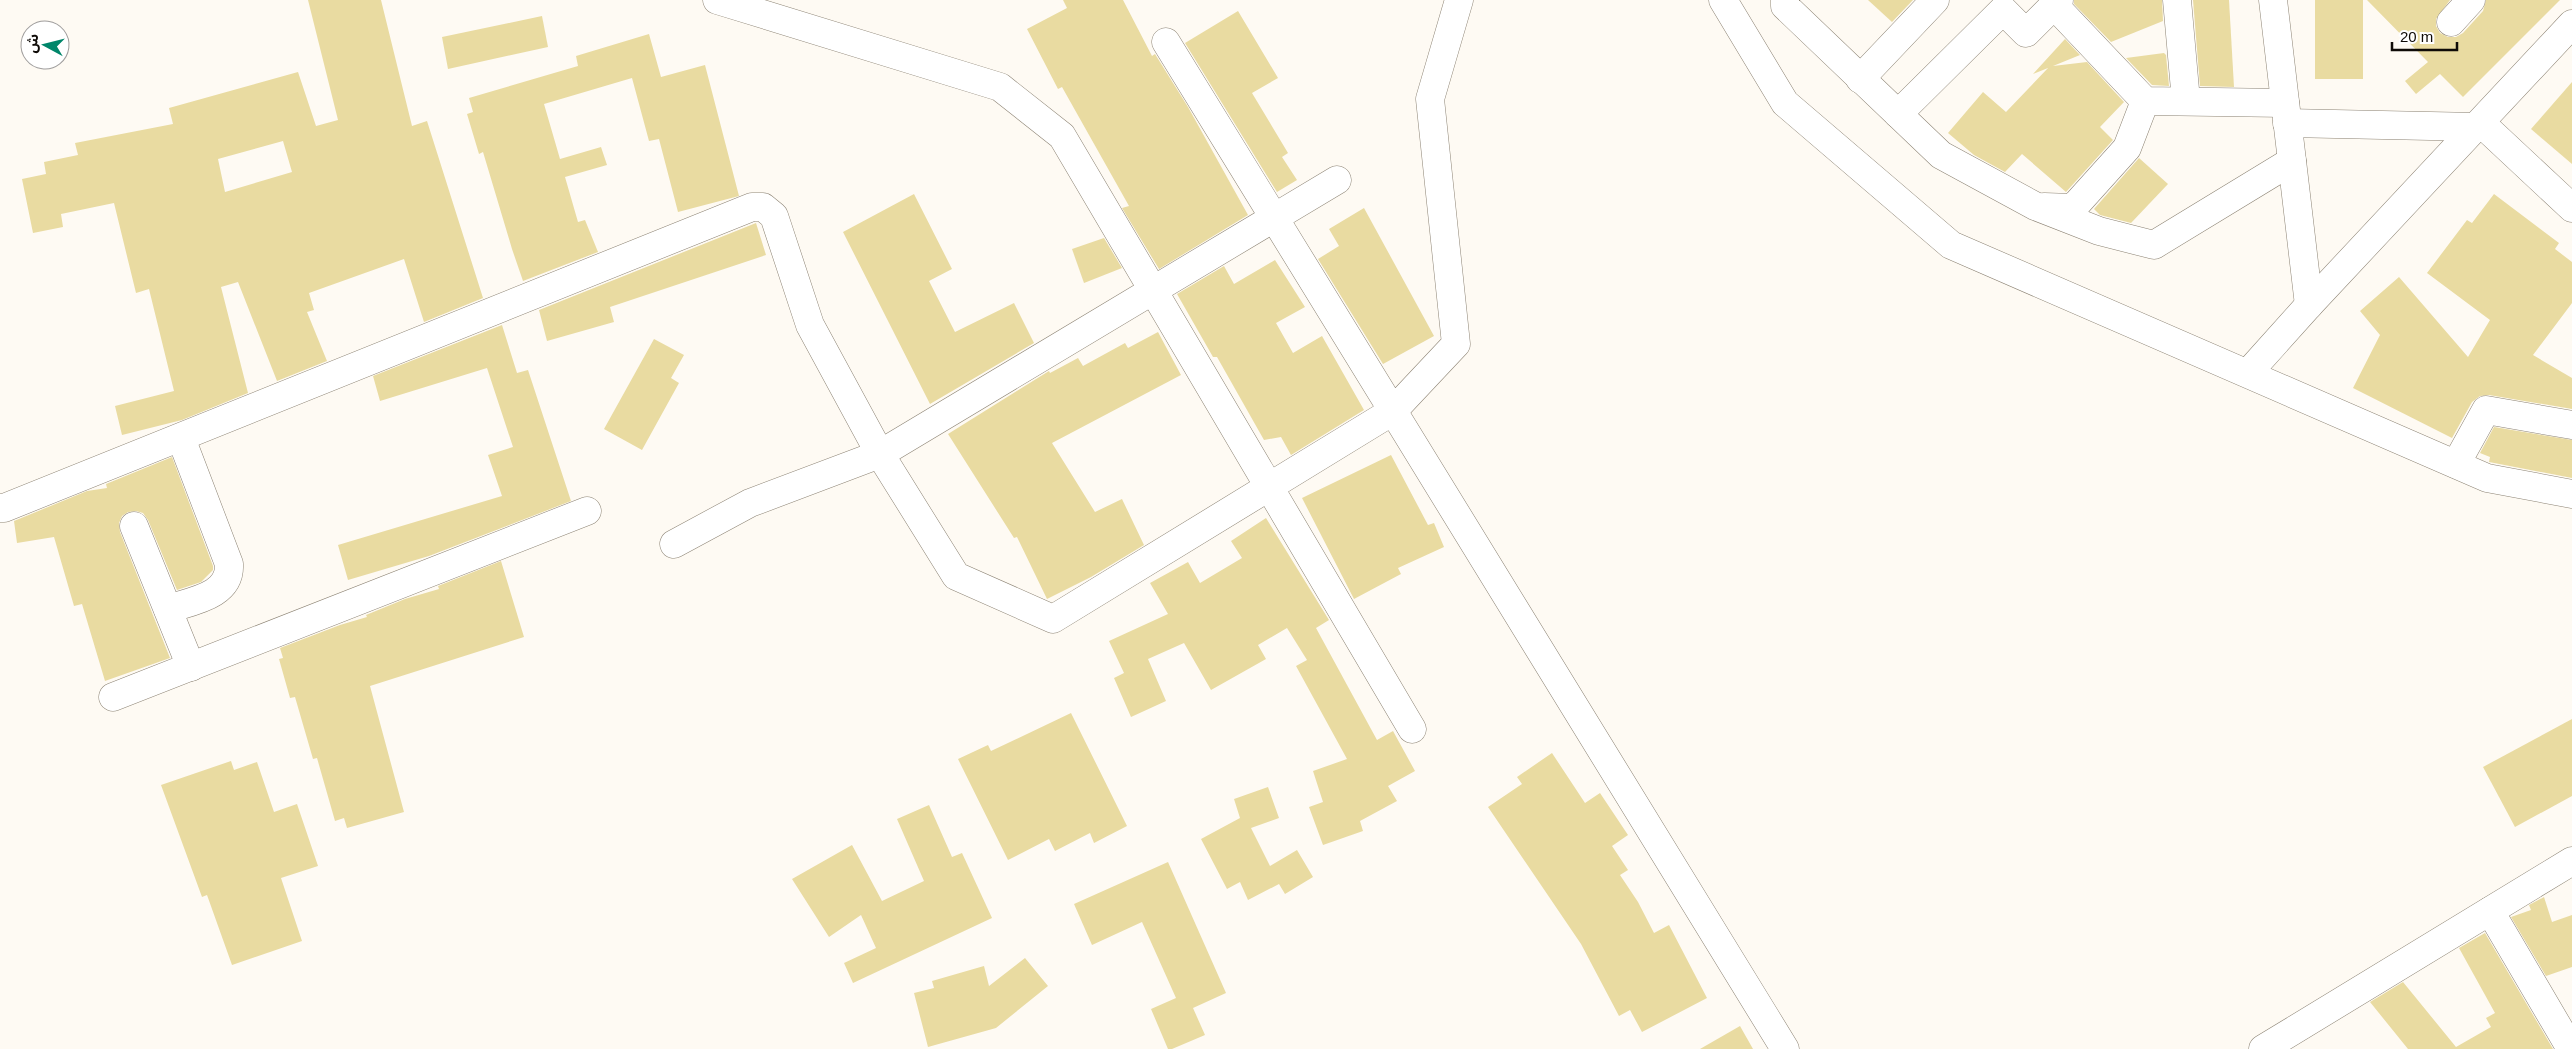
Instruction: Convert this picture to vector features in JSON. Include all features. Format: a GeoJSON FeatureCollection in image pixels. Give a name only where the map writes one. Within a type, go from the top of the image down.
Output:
{"type":"FeatureCollection","features":[{"type":"Feature","properties":{"kind":"street"},"geometry":{"type":"LineString","coordinates":[[717,0],[1000,87],[1062,136],[1412,729]]}},
{"type":"Feature","properties":{"kind":"street"},"geometry":{"type":"LineString","coordinates":[[0,508],[181,438],[757,206],[769,211],[774,216],[810,325],[880,454],[956,576],[1053,620],[1393,411],[1456,344],[1430,99],[1460,0]]}},
{"type":"Feature","properties":{"kind":"street"},"geometry":{"type":"LineString","coordinates":[[1723,0],[1785,103],[1950,245],[2487,478],[2572,494]]}},
{"type":"Feature","properties":{"kind":"street"},"geometry":{"type":"LineString","coordinates":[[1785,0],[1785,6],[1941,155],[2035,206],[2099,231],[2154,246],[2292,162]]}},
{"type":"Feature","properties":{"kind":"street"},"geometry":{"type":"LineString","coordinates":[[1860,79],[1935,0]]}},
{"type":"Feature","properties":{"kind":"street"},"geometry":{"type":"LineString","coordinates":[[2177,0],[2186,101]]}},
{"type":"Feature","properties":{"kind":"street"},"geometry":{"type":"LineString","coordinates":[[2273,0],[2309,305]]}},
{"type":"Feature","properties":{"kind":"street"},"geometry":{"type":"LineString","coordinates":[[2451,22],[2471,0]]}},
{"type":"Feature","properties":{"kind":"street"},"geometry":{"type":"LineString","coordinates":[[1898,114],[2003,10],[2026,33],[2057,3],[2144,101],[2186,101],[2286,113],[2480,125],[2572,208]]}},
{"type":"Feature","properties":{"kind":"street"},"geometry":{"type":"LineString","coordinates":[[2248,373],[2309,305],[2480,125],[2572,24]]}},
{"type":"Feature","properties":{"kind":"street"},"geometry":{"type":"LineString","coordinates":[[1166,42],[1785,1049]]}},
{"type":"Feature","properties":{"kind":"street"},"geometry":{"type":"LineString","coordinates":[[2035,206],[2073,208],[2127,148],[2144,101]]}},
{"type":"Feature","properties":{"kind":"street"},"geometry":{"type":"LineString","coordinates":[[674,544],[750,503],[880,454],[1337,180]]}},
{"type":"Feature","properties":{"kind":"street"},"geometry":{"type":"LineString","coordinates":[[2456,464],[2486,410],[2572,425]]}},
{"type":"Feature","properties":{"kind":"street"},"geometry":{"type":"LineString","coordinates":[[168,609],[220,589],[228,578],[229,571],[181,438]]}},
{"type":"Feature","properties":{"kind":"street"},"geometry":{"type":"LineString","coordinates":[[113,697],[587,511]]}},
{"type":"Feature","properties":{"kind":"street"},"geometry":{"type":"LineString","coordinates":[[134,526],[191,667]]}},
{"type":"Feature","properties":{"kind":"street"},"geometry":{"type":"LineString","coordinates":[[2263,1049],[2572,861]]}},
{"type":"Feature","properties":{"kind":"street"},"geometry":{"type":"LineString","coordinates":[[2490,911],[2571,1049]]}},
{"type":"Feature","properties":{"kind":"building"},"geometry":{"type":"Polygon","coordinates":[[[308,0],[381,0],[412,126],[427,121],[483,298],[424,322],[404,259],[309,293],[314,310],[307,312],[327,361],[277,381],[238,282],[221,287],[248,393],[182,420],[122,435],[115,406],[174,391],[149,289],[136,293],[114,203],[61,214],[63,227],[33,233],[22,179],[46,174],[44,162],[78,155],[75,143],[173,124],[169,108],[298,72],[316,126],[338,120],[308,0]],[[283,141],[218,159],[225,192],[292,172],[283,141]]]}},
{"type":"Feature","properties":{"kind":"building"},"geometry":{"type":"Polygon","coordinates":[[[1063,0],[1123,0],[1152,56],[1155,54],[1188,107],[1248,215],[1159,269],[1122,208],[1129,206],[1062,87],[1058,89],[1027,29],[1067,8],[1063,0]]]}},
{"type":"Feature","properties":{"kind":"building"},"geometry":{"type":"Polygon","coordinates":[[[1868,0],[1913,0],[1892,22],[1868,0]]]}},
{"type":"Feature","properties":{"kind":"building"},"geometry":{"type":"Polygon","coordinates":[[[2074,0],[2162,0],[2163,21],[2111,42],[2074,4],[2074,0]]]}},
{"type":"Feature","properties":{"kind":"building"},"geometry":{"type":"Polygon","coordinates":[[[2193,0],[2229,0],[2234,87],[2200,86],[2193,0]]]}},
{"type":"Feature","properties":{"kind":"building"},"geometry":{"type":"Polygon","coordinates":[[[2315,0],[2363,0],[2363,79],[2315,79],[2315,0]]]}},
{"type":"Feature","properties":{"kind":"building"},"geometry":{"type":"Polygon","coordinates":[[[2367,0],[2450,0],[2436,19],[2436,26],[2440,33],[2448,37],[2456,37],[2463,33],[2483,11],[2486,0],[2560,0],[2463,97],[2440,74],[2416,94],[2405,81],[2428,62],[2367,0]]]}},
{"type":"Feature","properties":{"kind":"building"},"geometry":{"type":"Polygon","coordinates":[[[1238,11],[1278,78],[1252,93],[1288,153],[1282,157],[1297,180],[1277,192],[1185,43],[1238,11]]]}},
{"type":"Feature","properties":{"kind":"building"},"geometry":{"type":"Polygon","coordinates":[[[542,16],[548,47],[448,69],[442,37],[542,16]]]}},
{"type":"Feature","properties":{"kind":"building"},"geometry":{"type":"Polygon","coordinates":[[[649,34],[661,77],[705,65],[739,196],[678,212],[659,139],[649,141],[632,78],[544,104],[560,159],[601,147],[607,165],[565,177],[578,222],[585,220],[598,252],[523,281],[483,152],[479,154],[467,114],[473,112],[469,98],[578,66],[576,56],[649,34]]]}},
{"type":"Feature","properties":{"kind":"building"},"geometry":{"type":"Polygon","coordinates":[[[2065,39],[2080,55],[2053,66],[2087,62],[2124,102],[2100,127],[2113,140],[2066,192],[2022,154],[2005,172],[1974,155],[1948,133],[1983,92],[2006,112],[2048,68],[2033,74],[2065,39]]]}},
{"type":"Feature","properties":{"kind":"building"},"geometry":{"type":"Polygon","coordinates":[[[2164,53],[2166,55],[2169,86],[2152,85],[2126,58],[2164,53]]]}},
{"type":"Feature","properties":{"kind":"building"},"geometry":{"type":"Polygon","coordinates":[[[2572,82],[2572,164],[2531,129],[2572,82]]]}},
{"type":"Feature","properties":{"kind":"building"},"geometry":{"type":"Polygon","coordinates":[[[2139,158],[2168,184],[2131,223],[2100,215],[2094,209],[2139,158]]]}},
{"type":"Feature","properties":{"kind":"building"},"geometry":{"type":"Polygon","coordinates":[[[914,194],[952,269],[929,281],[955,332],[1014,303],[1034,343],[930,404],[843,232],[914,194]]]}},
{"type":"Feature","properties":{"kind":"building"},"geometry":{"type":"Polygon","coordinates":[[[2494,194],[2559,243],[2555,249],[2572,262],[2572,303],[2533,355],[2572,378],[2572,409],[2489,395],[2480,396],[2472,402],[2452,438],[2353,388],[2380,335],[2360,311],[2399,277],[2468,357],[2490,320],[2427,273],[2467,220],[2472,223],[2494,194]]]}},
{"type":"Feature","properties":{"kind":"building"},"geometry":{"type":"Polygon","coordinates":[[[1364,208],[1434,336],[1383,364],[1318,259],[1339,246],[1329,229],[1364,208]]]}},
{"type":"Feature","properties":{"kind":"building"},"geometry":{"type":"Polygon","coordinates":[[[756,223],[766,255],[610,307],[614,322],[547,341],[539,310],[756,223]]]}},
{"type":"Feature","properties":{"kind":"building"},"geometry":{"type":"Polygon","coordinates":[[[1104,238],[1122,268],[1084,283],[1072,249],[1104,238]]]}},
{"type":"Feature","properties":{"kind":"building"},"geometry":{"type":"Polygon","coordinates":[[[1275,260],[1305,307],[1276,323],[1293,353],[1322,336],[1364,410],[1291,455],[1281,437],[1264,440],[1217,357],[1213,357],[1177,294],[1224,266],[1234,284],[1275,260]]]}},
{"type":"Feature","properties":{"kind":"building"},"geometry":{"type":"Polygon","coordinates":[[[502,325],[517,373],[528,370],[571,501],[429,556],[348,580],[338,545],[502,496],[488,455],[513,447],[487,368],[380,401],[373,376],[502,325]]]}},
{"type":"Feature","properties":{"kind":"building"},"geometry":{"type":"Polygon","coordinates":[[[1158,332],[1181,375],[1052,443],[1095,512],[1122,499],[1144,545],[1091,577],[1047,599],[1017,537],[1014,538],[948,434],[1049,371],[1050,373],[1078,358],[1083,366],[1125,343],[1128,348],[1158,332]]]}},
{"type":"Feature","properties":{"kind":"building"},"geometry":{"type":"Polygon","coordinates":[[[654,339],[684,355],[671,378],[679,383],[642,450],[604,429],[654,339]]]}},
{"type":"Feature","properties":{"kind":"building"},"geometry":{"type":"Polygon","coordinates":[[[2494,427],[2572,440],[2572,478],[2489,462],[2490,457],[2480,453],[2494,427]]]}},
{"type":"Feature","properties":{"kind":"building"},"geometry":{"type":"Polygon","coordinates":[[[1391,455],[1428,525],[1434,523],[1444,547],[1398,568],[1401,574],[1354,599],[1302,498],[1391,455]]]}},
{"type":"Feature","properties":{"kind":"building"},"geometry":{"type":"Polygon","coordinates":[[[172,457],[213,570],[201,582],[177,590],[148,520],[143,513],[136,511],[128,512],[122,516],[119,523],[120,532],[170,658],[105,681],[82,604],[74,606],[54,537],[17,543],[14,521],[87,491],[107,488],[106,484],[172,457]]]}},
{"type":"Feature","properties":{"kind":"building"},"geometry":{"type":"Polygon","coordinates":[[[1266,518],[1329,620],[1316,628],[1377,740],[1393,731],[1415,771],[1388,786],[1397,801],[1360,821],[1363,831],[1323,845],[1309,807],[1323,802],[1313,771],[1347,759],[1296,666],[1307,660],[1287,628],[1258,645],[1266,659],[1211,690],[1184,643],[1148,659],[1166,701],[1131,717],[1114,678],[1124,673],[1109,641],[1168,614],[1150,583],[1188,562],[1200,583],[1242,558],[1231,541],[1266,518]]]}},
{"type":"Feature","properties":{"kind":"building"},"geometry":{"type":"Polygon","coordinates":[[[501,561],[524,637],[370,686],[404,812],[347,828],[344,818],[335,821],[317,758],[313,759],[295,697],[290,698],[279,659],[283,658],[280,648],[340,625],[367,617],[366,615],[405,599],[439,589],[438,586],[501,561]]]}},
{"type":"Feature","properties":{"kind":"building"},"geometry":{"type":"Polygon","coordinates":[[[1071,713],[1127,826],[1094,843],[1090,833],[1055,851],[1049,839],[1008,860],[958,759],[988,745],[991,751],[1071,713]]]}},
{"type":"Feature","properties":{"kind":"building"},"geometry":{"type":"Polygon","coordinates":[[[2572,719],[2572,796],[2515,827],[2483,767],[2572,719]]]}},
{"type":"Feature","properties":{"kind":"building"},"geometry":{"type":"Polygon","coordinates":[[[1552,753],[1585,803],[1600,793],[1628,835],[1612,846],[1628,870],[1620,875],[1638,902],[1654,933],[1669,925],[1707,998],[1642,1032],[1630,1010],[1619,1016],[1581,944],[1488,807],[1522,784],[1517,777],[1552,753]]]}},
{"type":"Feature","properties":{"kind":"building"},"geometry":{"type":"Polygon","coordinates":[[[231,761],[234,770],[257,762],[274,812],[297,804],[318,866],[281,878],[302,941],[232,965],[207,895],[202,897],[161,785],[231,761]]]}},
{"type":"Feature","properties":{"kind":"building"},"geometry":{"type":"Polygon","coordinates":[[[1268,787],[1279,818],[1251,828],[1270,866],[1297,850],[1313,877],[1285,894],[1279,884],[1248,900],[1240,882],[1227,889],[1201,839],[1240,818],[1234,799],[1268,787]]]}},
{"type":"Feature","properties":{"kind":"building"},"geometry":{"type":"Polygon","coordinates":[[[929,805],[952,857],[962,853],[992,918],[853,983],[844,963],[876,948],[861,915],[829,937],[792,879],[852,845],[882,901],[924,881],[897,819],[929,805]]]}},
{"type":"Feature","properties":{"kind":"building"},"geometry":{"type":"Polygon","coordinates":[[[1168,862],[1226,993],[1193,1008],[1205,1035],[1172,1049],[1168,1049],[1151,1009],[1176,998],[1142,922],[1092,945],[1074,904],[1168,862]]]}},
{"type":"Feature","properties":{"kind":"building"},"geometry":{"type":"Polygon","coordinates":[[[2544,897],[2552,922],[2572,915],[2572,967],[2546,976],[2511,917],[2531,910],[2529,905],[2544,897]]]}},
{"type":"Feature","properties":{"kind":"building"},"geometry":{"type":"Polygon","coordinates":[[[2485,933],[2553,1049],[2408,1049],[2370,1002],[2403,982],[2456,1047],[2491,1027],[2486,1018],[2495,1013],[2459,948],[2485,933]]]}},
{"type":"Feature","properties":{"kind":"building"},"geometry":{"type":"Polygon","coordinates":[[[1025,958],[1048,986],[996,1028],[928,1047],[914,993],[934,988],[932,981],[984,966],[989,986],[1025,958]]]}},
{"type":"Feature","properties":{"kind":"building"},"geometry":{"type":"Polygon","coordinates":[[[1740,1026],[1753,1049],[1700,1049],[1740,1026]]]}}]}
